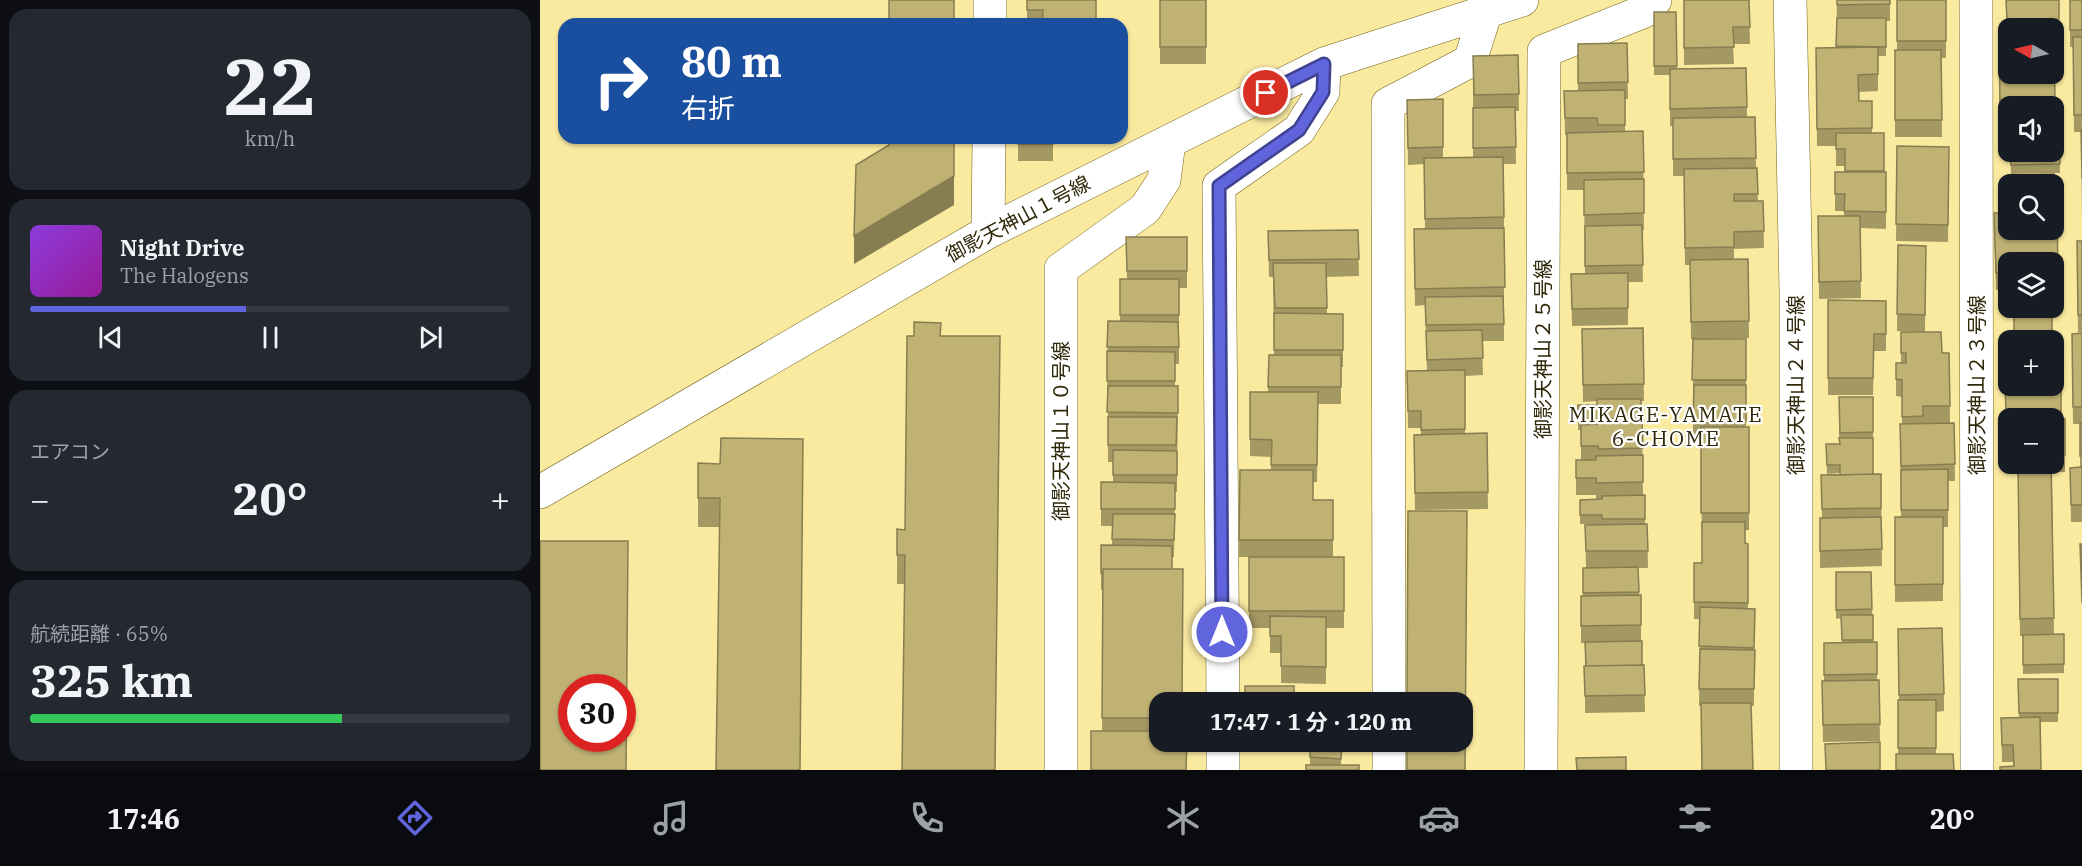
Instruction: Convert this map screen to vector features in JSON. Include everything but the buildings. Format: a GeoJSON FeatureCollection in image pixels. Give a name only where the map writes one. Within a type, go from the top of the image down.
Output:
{"type":"FeatureCollection","features":[{"type":"Feature","properties":{"kind":"street"},"geometry":{"type":"LineString","coordinates":[[990,0],[990,18]]}},
{"type":"Feature","properties":{"kind":"street","name":"御影天神山１号線"},"geometry":{"type":"LineString","coordinates":[[540,492],[988,232],[1324,64],[1522,0]]}},
{"type":"Feature","properties":{"kind":"street","name":"御影天神山２５号線"},"geometry":{"type":"LineString","coordinates":[[1541,770],[1544,51],[1645,11],[1655,0]]}},
{"type":"Feature","properties":{"kind":"street","name":"御影天神山２４号線"},"geometry":{"type":"LineString","coordinates":[[1790,0],[1796,292],[1796,770]]}},
{"type":"Feature","properties":{"kind":"street","name":"御影天神山２３号線"},"geometry":{"type":"LineString","coordinates":[[1976,0],[1977,770]]}},
{"type":"Feature","properties":{"kind":"street"},"geometry":{"type":"LineString","coordinates":[[1389,692],[1388,104],[1470,62],[1486,11]]}},
{"type":"Feature","properties":{"kind":"street"},"geometry":{"type":"LineString","coordinates":[[1223,692],[1219,186],[1299,130],[1323,92],[1324,64]]}},
{"type":"Feature","properties":{"kind":"street","name":"御影天神山１０号線"},"geometry":{"type":"LineString","coordinates":[[1061,770],[1061,269],[1145,209],[1164,180],[1169,142]]}},
{"type":"Feature","properties":{"kind":"street"},"geometry":{"type":"LineString","coordinates":[[988,232],[989,144]]}},
{"type":"Feature","properties":{"kind":"street"},"geometry":{"type":"LineString","coordinates":[[1223,752],[1223,770]]}},
{"type":"Feature","properties":{"kind":"street"},"geometry":{"type":"LineString","coordinates":[[1389,752],[1389,770]]}},
{"type":"Feature","properties":{"kind":"district","name":"MIKAGE-YAMATE 6-CHOME"},"geometry":{"type":"Point","coordinates":[1666,427]}},
{"type":"Feature","properties":{"kind":"route"},"geometry":{"type":"LineString","coordinates":[[1222,632],[1219,186],[1299,130],[1323,92],[1324,64],[1266,93]]}}]}
